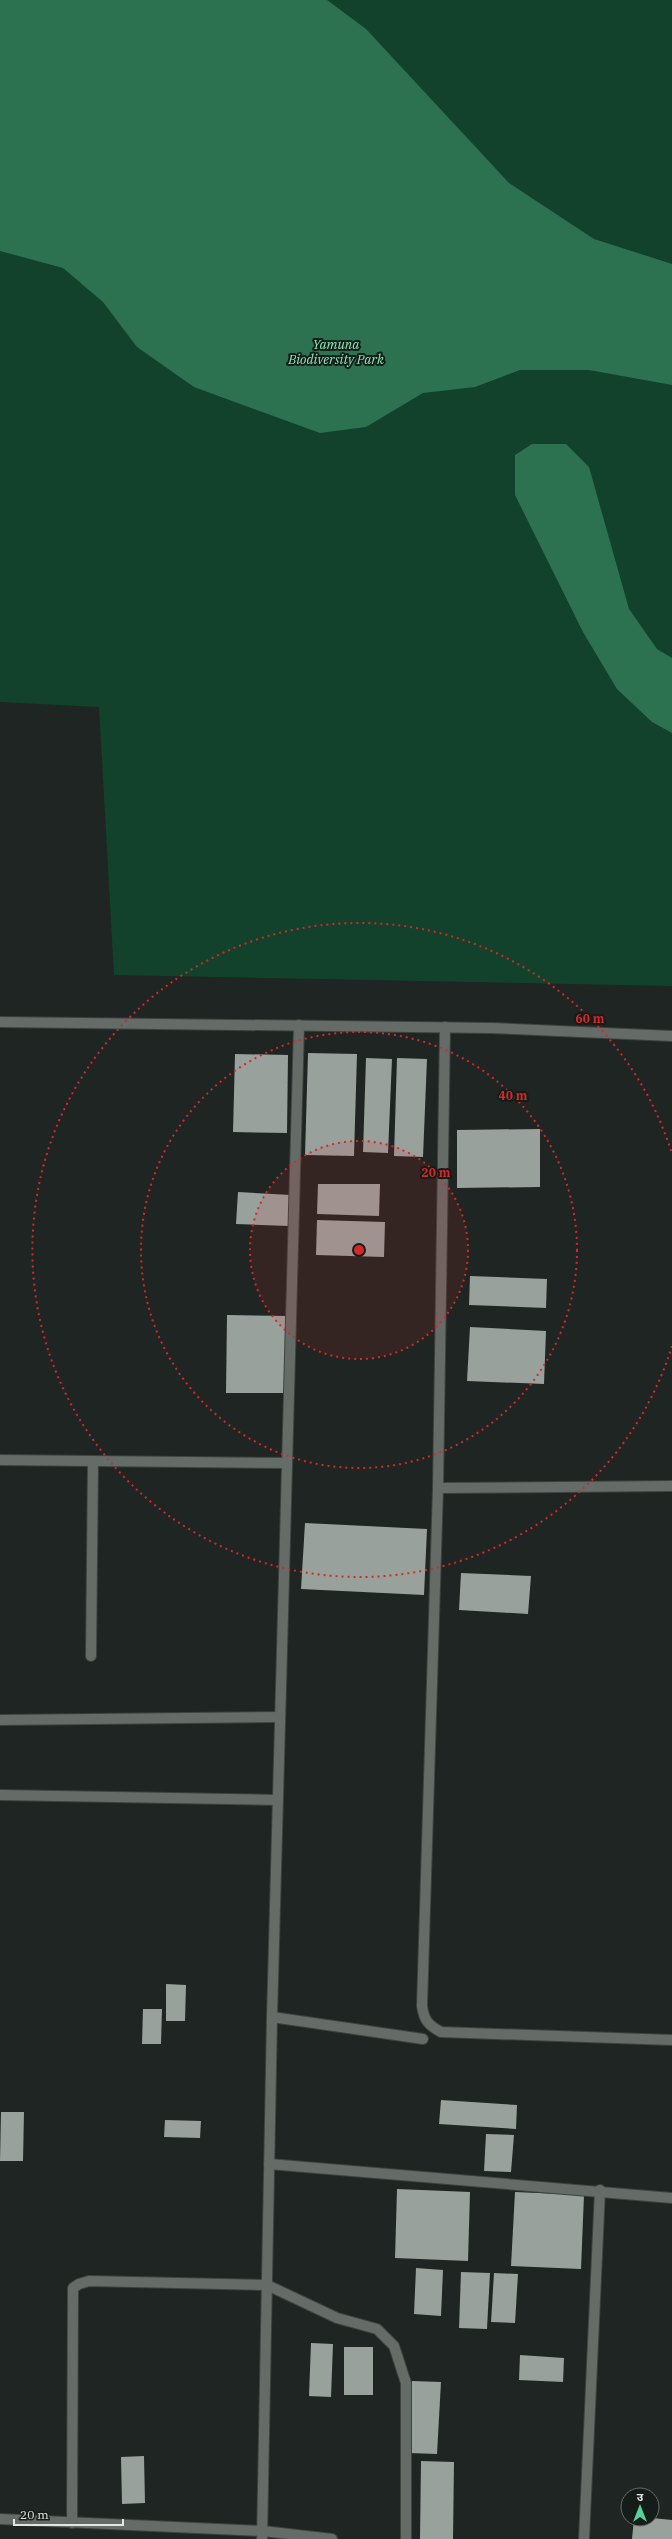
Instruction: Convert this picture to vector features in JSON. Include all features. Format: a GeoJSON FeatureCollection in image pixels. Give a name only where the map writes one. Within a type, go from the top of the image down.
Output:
{"type":"FeatureCollection","features":[{"type":"Feature","properties":{"kind":"street"},"geometry":{"type":"LineString","coordinates":[[0,1022],[445,1027],[672,1036]]}},
{"type":"Feature","properties":{"kind":"street"},"geometry":{"type":"LineString","coordinates":[[263,2535],[272,2017],[299,1025]]}},
{"type":"Feature","properties":{"kind":"street"},"geometry":{"type":"LineString","coordinates":[[445,1027],[438,1488],[422,2006],[424,2017],[429,2026],[440,2032],[672,2040]]}},
{"type":"Feature","properties":{"kind":"street"},"geometry":{"type":"LineString","coordinates":[[0,1460],[287,1463]]}},
{"type":"Feature","properties":{"kind":"street"},"geometry":{"type":"LineString","coordinates":[[91,1656],[93,1462]]}},
{"type":"Feature","properties":{"kind":"street"},"geometry":{"type":"LineString","coordinates":[[438,1488],[672,1486]]}},
{"type":"Feature","properties":{"kind":"street"},"geometry":{"type":"LineString","coordinates":[[0,1720],[280,1717]]}},
{"type":"Feature","properties":{"kind":"street"},"geometry":{"type":"LineString","coordinates":[[0,1794],[278,1800]]}},
{"type":"Feature","properties":{"kind":"street"},"geometry":{"type":"LineString","coordinates":[[272,2017],[423,2039]]}},
{"type":"Feature","properties":{"kind":"street"},"geometry":{"type":"LineString","coordinates":[[269,2164],[600,2190],[672,2198]]}},
{"type":"Feature","properties":{"kind":"street"},"geometry":{"type":"LineString","coordinates":[[584,2539],[600,2190]]}},
{"type":"Feature","properties":{"kind":"street"},"geometry":{"type":"LineString","coordinates":[[72,2523],[73,2288],[79,2284],[89,2281],[267,2285],[337,2318],[377,2330],[394,2346],[406,2383],[406,2539]]}},
{"type":"Feature","properties":{"kind":"street"},"geometry":{"type":"LineString","coordinates":[[0,2519],[332,2539]]}},
{"type":"Feature","properties":{"kind":"green space","name":"Yamuna Biodiversity Park"},"geometry":{"type":"Polygon","coordinates":[[[0,0],[672,0],[672,986],[114,975],[99,707],[0,702],[0,0]]]}},
{"type":"Feature","properties":{"kind":"shaded area"},"geometry":{"type":"Polygon","coordinates":[[[0,0],[327,0],[366,29],[509,183],[594,239],[672,264],[672,385],[589,370],[520,370],[475,387],[423,393],[366,427],[320,433],[194,387],[137,347],[103,302],[63,268],[0,251],[0,0]]]}},
{"type":"Feature","properties":{"kind":"shaded area"},"geometry":{"type":"Polygon","coordinates":[[[532,444],[566,444],[589,467],[629,609],[657,649],[672,658],[672,733],[652,722],[617,689],[583,632],[515,495],[515,455],[532,444]]]}},
{"type":"Feature","properties":{"kind":"building"},"geometry":{"type":"Polygon","coordinates":[[[308,1053],[357,1054],[354,1156],[305,1155],[308,1053]]]}},
{"type":"Feature","properties":{"kind":"building"},"geometry":{"type":"Polygon","coordinates":[[[235,1054],[288,1055],[287,1133],[233,1132],[235,1054]]]}},
{"type":"Feature","properties":{"kind":"building"},"geometry":{"type":"Polygon","coordinates":[[[366,1058],[392,1059],[388,1153],[363,1152],[366,1058]]]}},
{"type":"Feature","properties":{"kind":"building"},"geometry":{"type":"Polygon","coordinates":[[[397,1058],[427,1059],[423,1157],[394,1156],[397,1058]]]}},
{"type":"Feature","properties":{"kind":"building"},"geometry":{"type":"Polygon","coordinates":[[[540,1129],[540,1187],[457,1188],[457,1130],[540,1129]]]}},
{"type":"Feature","properties":{"kind":"building"},"geometry":{"type":"Polygon","coordinates":[[[318,1184],[380,1184],[379,1216],[317,1214],[318,1184]]]}},
{"type":"Feature","properties":{"kind":"building"},"geometry":{"type":"Polygon","coordinates":[[[238,1192],[291,1195],[289,1226],[236,1224],[238,1192]]]}},
{"type":"Feature","properties":{"kind":"building"},"geometry":{"type":"Polygon","coordinates":[[[317,1220],[385,1222],[384,1257],[316,1255],[317,1220]]]}},
{"type":"Feature","properties":{"kind":"building"},"geometry":{"type":"Polygon","coordinates":[[[470,1276],[547,1279],[546,1308],[469,1305],[470,1276]]]}},
{"type":"Feature","properties":{"kind":"building"},"geometry":{"type":"Polygon","coordinates":[[[227,1315],[288,1316],[287,1393],[226,1393],[227,1315]]]}},
{"type":"Feature","properties":{"kind":"building"},"geometry":{"type":"Polygon","coordinates":[[[470,1327],[546,1331],[544,1384],[467,1381],[470,1327]]]}},
{"type":"Feature","properties":{"kind":"building"},"geometry":{"type":"Polygon","coordinates":[[[305,1523],[427,1529],[424,1595],[301,1589],[305,1523]]]}},
{"type":"Feature","properties":{"kind":"building"},"geometry":{"type":"Polygon","coordinates":[[[461,1573],[531,1576],[528,1614],[459,1610],[461,1573]]]}},
{"type":"Feature","properties":{"kind":"building"},"geometry":{"type":"Polygon","coordinates":[[[166,1984],[186,1985],[185,2021],[166,2021],[166,1984]]]}},
{"type":"Feature","properties":{"kind":"building"},"geometry":{"type":"Polygon","coordinates":[[[143,2009],[162,2009],[161,2044],[142,2044],[143,2009]]]}},
{"type":"Feature","properties":{"kind":"building"},"geometry":{"type":"Polygon","coordinates":[[[441,2100],[517,2105],[516,2129],[439,2124],[441,2100]]]}},
{"type":"Feature","properties":{"kind":"building"},"geometry":{"type":"Polygon","coordinates":[[[1,2112],[24,2112],[23,2161],[0,2161],[1,2112]]]}},
{"type":"Feature","properties":{"kind":"building"},"geometry":{"type":"Polygon","coordinates":[[[165,2120],[201,2121],[200,2138],[164,2137],[165,2120]]]}},
{"type":"Feature","properties":{"kind":"building"},"geometry":{"type":"Polygon","coordinates":[[[486,2134],[514,2135],[511,2172],[484,2171],[486,2134]]]}},
{"type":"Feature","properties":{"kind":"building"},"geometry":{"type":"Polygon","coordinates":[[[397,2189],[470,2192],[468,2261],[395,2258],[397,2189]]]}},
{"type":"Feature","properties":{"kind":"building"},"geometry":{"type":"Polygon","coordinates":[[[515,2192],[584,2195],[581,2269],[511,2266],[515,2192]]]}},
{"type":"Feature","properties":{"kind":"building"},"geometry":{"type":"Polygon","coordinates":[[[416,2268],[443,2270],[441,2316],[414,2314],[416,2268]]]}},
{"type":"Feature","properties":{"kind":"building"},"geometry":{"type":"Polygon","coordinates":[[[461,2272],[490,2273],[487,2329],[459,2328],[461,2272]]]}},
{"type":"Feature","properties":{"kind":"building"},"geometry":{"type":"Polygon","coordinates":[[[494,2273],[518,2274],[515,2323],[491,2322],[494,2273]]]}},
{"type":"Feature","properties":{"kind":"building"},"geometry":{"type":"Polygon","coordinates":[[[311,2343],[333,2344],[331,2397],[309,2396],[311,2343]]]}},
{"type":"Feature","properties":{"kind":"building"},"geometry":{"type":"Polygon","coordinates":[[[344,2347],[373,2347],[373,2395],[344,2395],[344,2347]]]}},
{"type":"Feature","properties":{"kind":"building"},"geometry":{"type":"Polygon","coordinates":[[[520,2355],[564,2358],[563,2382],[519,2380],[520,2355]]]}},
{"type":"Feature","properties":{"kind":"building"},"geometry":{"type":"Polygon","coordinates":[[[412,2381],[441,2382],[437,2454],[409,2453],[412,2381]]]}},
{"type":"Feature","properties":{"kind":"building"},"geometry":{"type":"Polygon","coordinates":[[[144,2456],[145,2503],[122,2504],[121,2457],[144,2456]]]}},
{"type":"Feature","properties":{"kind":"building"},"geometry":{"type":"Polygon","coordinates":[[[421,2461],[454,2462],[453,2539],[420,2539],[421,2461]]]}},
{"type":"Feature","properties":{"kind":"building"},"geometry":{"type":"Polygon","coordinates":[[[660,2519],[672,2520],[672,2539],[632,2539],[633,2527],[660,2527],[660,2519]]]}}]}
